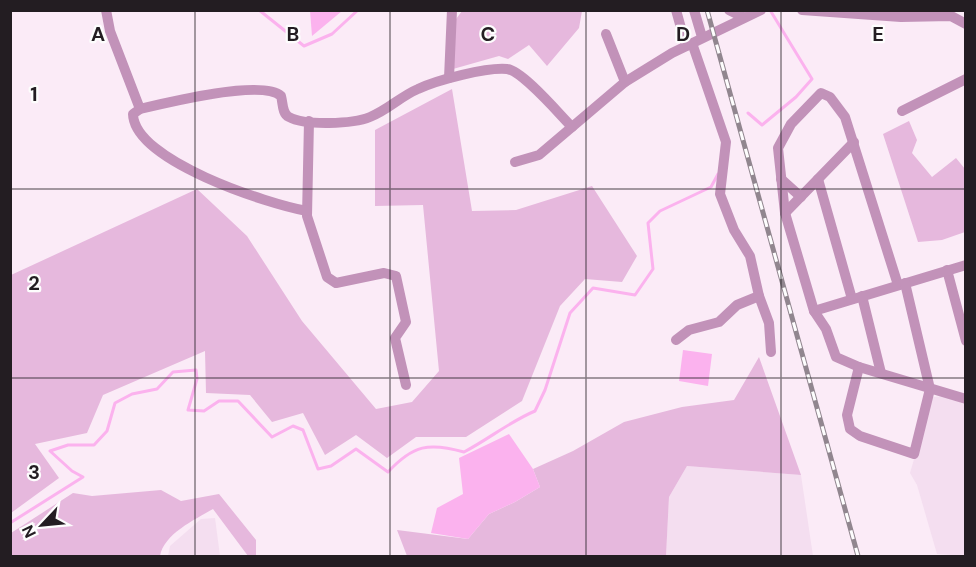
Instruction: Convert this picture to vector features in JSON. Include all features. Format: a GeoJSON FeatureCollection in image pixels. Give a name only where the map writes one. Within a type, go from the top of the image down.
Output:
{"type":"FeatureCollection","features":[{"type":"Feature","properties":{"kind":"street"},"geometry":{"type":"LineString","coordinates":[[106,10],[110,31],[140,109]]}},
{"type":"Feature","properties":{"kind":"street"},"geometry":{"type":"LineString","coordinates":[[449,78],[452,10]]}},
{"type":"Feature","properties":{"kind":"street"},"geometry":{"type":"LineString","coordinates":[[676,10],[705,76],[712,108],[725,139],[724,164],[718,186],[734,230],[750,256],[759,296],[769,323],[771,352]]}},
{"type":"Feature","properties":{"kind":"street"},"geometry":{"type":"LineString","coordinates":[[694,10],[702,37]]}},
{"type":"Feature","properties":{"kind":"street"},"geometry":{"type":"LineString","coordinates":[[729,10],[743,17]]}},
{"type":"Feature","properties":{"kind":"street"},"geometry":{"type":"LineString","coordinates":[[515,162],[539,155],[625,82],[702,37],[761,10]]}},
{"type":"Feature","properties":{"kind":"street"},"geometry":{"type":"LineString","coordinates":[[802,10],[892,16],[951,16],[966,24]]}},
{"type":"Feature","properties":{"kind":"street"},"geometry":{"type":"LineString","coordinates":[[606,33],[625,82]]}},
{"type":"Feature","properties":{"kind":"street"},"geometry":{"type":"LineString","coordinates":[[307,211],[225,187],[185,169],[140,134],[133,121],[133,114],[140,109],[224,92],[270,91],[281,96],[284,112],[289,118],[351,122],[369,118],[417,89],[449,78],[509,70],[522,77],[572,127]]}},
{"type":"Feature","properties":{"kind":"street"},"geometry":{"type":"LineString","coordinates":[[902,111],[966,79]]}},
{"type":"Feature","properties":{"kind":"street"},"geometry":{"type":"LineString","coordinates":[[859,367],[847,415],[850,429],[860,436],[914,454],[930,389],[901,284],[845,117],[830,97],[821,93],[791,124],[779,141],[785,213],[813,311],[826,328],[836,357],[859,367],[930,389],[966,399]]}},
{"type":"Feature","properties":{"kind":"street"},"geometry":{"type":"LineString","coordinates":[[309,121],[307,211],[312,236],[330,281],[336,283],[384,273],[396,276],[406,322],[395,338],[406,385]]}},
{"type":"Feature","properties":{"kind":"street"},"geometry":{"type":"LineString","coordinates":[[785,213],[854,142]]}},
{"type":"Feature","properties":{"kind":"street"},"geometry":{"type":"LineString","coordinates":[[781,179],[801,197]]}},
{"type":"Feature","properties":{"kind":"street"},"geometry":{"type":"LineString","coordinates":[[818,179],[881,373]]}},
{"type":"Feature","properties":{"kind":"street"},"geometry":{"type":"LineString","coordinates":[[813,311],[966,265]]}},
{"type":"Feature","properties":{"kind":"street"},"geometry":{"type":"LineString","coordinates":[[947,270],[966,341]]}},
{"type":"Feature","properties":{"kind":"street"},"geometry":{"type":"LineString","coordinates":[[676,340],[689,330],[719,322],[737,305],[759,296]]}},
{"type":"Feature","properties":{"kind":"shaded area"},"geometry":{"type":"Polygon","coordinates":[[[310,10],[342,11],[312,36],[310,10]]]}},
{"type":"Feature","properties":{"kind":"shaded area"},"geometry":{"type":"Polygon","coordinates":[[[462,11],[582,11],[579,28],[547,66],[529,45],[508,59],[499,56],[453,69],[453,23],[462,11]]]}},
{"type":"Feature","properties":{"kind":"shaded area"},"geometry":{"type":"Polygon","coordinates":[[[452,89],[472,211],[516,210],[592,186],[637,256],[622,282],[585,279],[560,306],[522,401],[466,437],[416,437],[387,458],[356,435],[325,455],[303,413],[272,422],[250,395],[206,393],[205,351],[103,395],[87,433],[35,444],[59,478],[11,513],[11,275],[197,189],[247,236],[302,321],[376,409],[412,402],[439,371],[423,205],[375,206],[375,130],[452,89]]]}},
{"type":"Feature","properties":{"kind":"shaded area"},"geometry":{"type":"Polygon","coordinates":[[[909,121],[917,140],[912,153],[932,177],[956,158],[965,169],[965,232],[942,240],[918,242],[883,134],[909,121]]]}},
{"type":"Feature","properties":{"kind":"shaded area"},"geometry":{"type":"Polygon","coordinates":[[[683,350],[712,354],[708,386],[679,381],[683,350]]]}},
{"type":"Feature","properties":{"kind":"shaded area"},"geometry":{"type":"Polygon","coordinates":[[[759,357],[801,475],[687,466],[669,497],[666,556],[407,556],[397,530],[468,539],[489,514],[540,487],[533,469],[573,451],[624,422],[682,407],[734,400],[759,357]]]}},
{"type":"Feature","properties":{"kind":"shaded area"},"geometry":{"type":"Polygon","coordinates":[[[946,396],[966,405],[965,556],[937,554],[917,485],[910,473],[932,397],[946,396]]]}},
{"type":"Feature","properties":{"kind":"shaded area"},"geometry":{"type":"Polygon","coordinates":[[[509,434],[533,469],[540,487],[489,514],[468,539],[431,533],[437,508],[463,494],[459,458],[509,434]]]}},
{"type":"Feature","properties":{"kind":"shaded area"},"geometry":{"type":"Polygon","coordinates":[[[687,466],[801,475],[813,556],[655,556],[666,555],[669,497],[687,466]]]}},
{"type":"Feature","properties":{"kind":"shaded area"},"geometry":{"type":"Polygon","coordinates":[[[161,490],[181,501],[219,494],[256,540],[256,556],[248,556],[213,509],[174,534],[167,541],[160,556],[11,556],[11,533],[73,493],[92,496],[161,490]]]}},
{"type":"Feature","properties":{"kind":"shaded area"},"geometry":{"type":"Polygon","coordinates":[[[215,518],[220,556],[168,556],[170,546],[201,519],[215,518]]]}},
{"type":"Feature","properties":{"kind":"waterway"},"geometry":{"type":"LineString","coordinates":[[259,10],[304,46],[332,34],[358,10]]}},
{"type":"Feature","properties":{"kind":"waterway"},"geometry":{"type":"LineString","coordinates":[[748,113],[762,125],[796,97],[812,79],[770,10]]}},
{"type":"Feature","properties":{"kind":"waterway"},"geometry":{"type":"LineString","coordinates":[[10,523],[83,477],[72,471],[50,451],[68,445],[94,445],[107,431],[115,403],[132,394],[157,389],[173,372],[196,370],[197,379],[188,410],[204,411],[219,401],[238,401],[272,437],[293,426],[303,430],[318,469],[331,466],[356,449],[388,472],[406,456],[422,448],[441,447],[464,452],[535,411],[545,390],[570,313],[593,288],[635,295],[653,269],[648,223],[660,211],[711,187],[718,174]]}},
{"type":"Feature","properties":{"kind":"railway"},"geometry":{"type":"LineString","coordinates":[[707,10],[858,556]]}}]}
